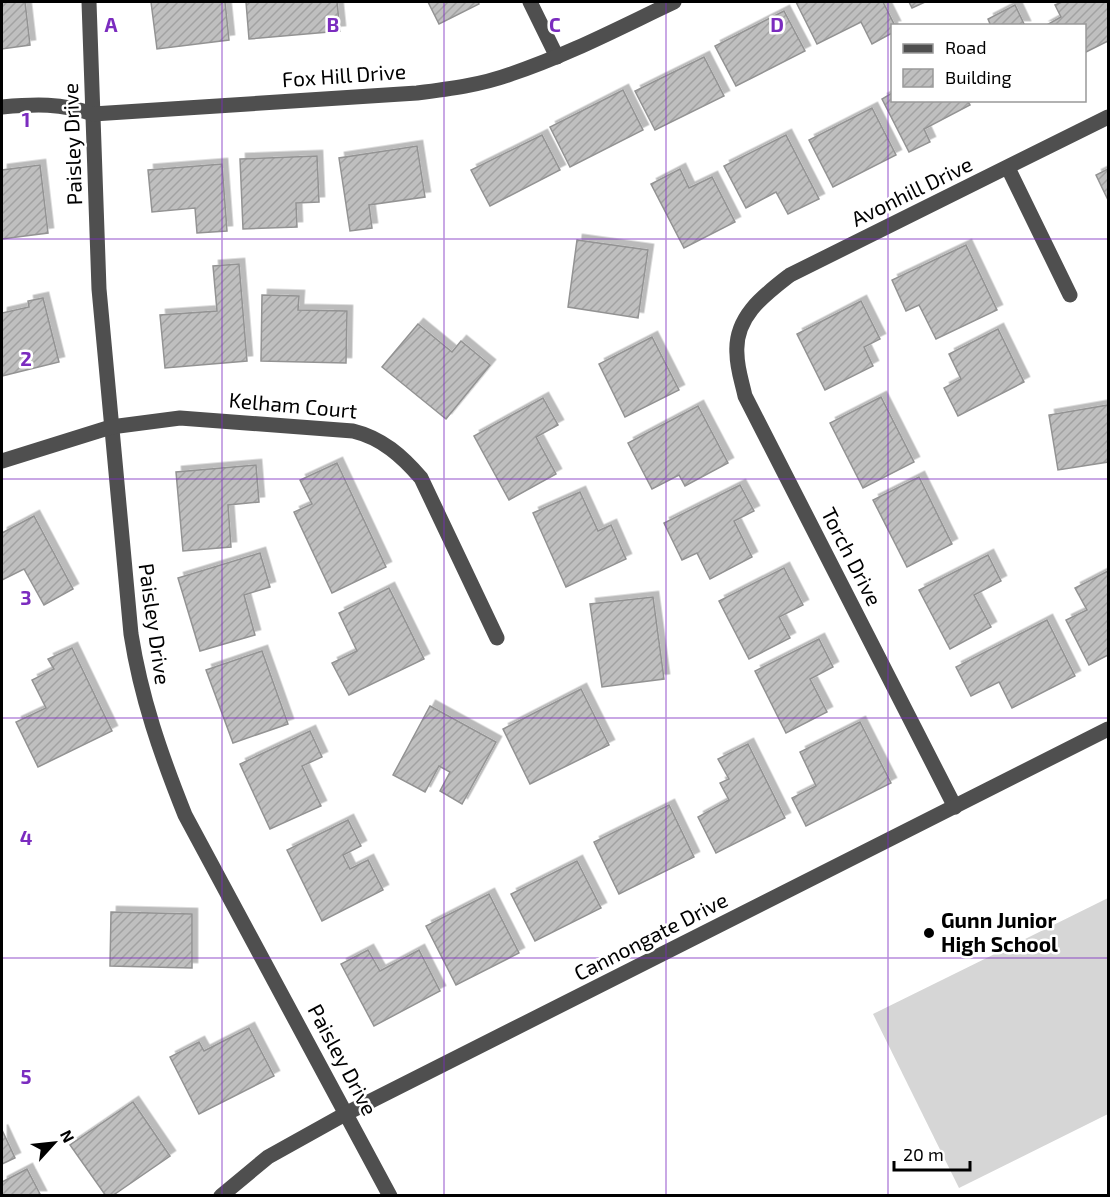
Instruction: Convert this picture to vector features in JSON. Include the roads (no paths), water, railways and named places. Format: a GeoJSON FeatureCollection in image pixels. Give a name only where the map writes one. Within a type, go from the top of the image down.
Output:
{"type":"FeatureCollection","features":[{"type":"Feature","properties":{"kind":"street","name":"Paisley Drive"},"geometry":{"type":"LineString","coordinates":[[89,2],[99,289],[130,634],[138,682],[160,753],[185,815],[390,1196]]}},
{"type":"Feature","properties":{"kind":"street"},"geometry":{"type":"LineString","coordinates":[[530,2],[557,57]]}},
{"type":"Feature","properties":{"kind":"street","name":"Fox Hill Drive"},"geometry":{"type":"LineString","coordinates":[[2,107],[68,105],[93,114],[417,93],[459,87],[509,75],[557,57],[674,2]]}},
{"type":"Feature","properties":{"kind":"street","name":"Avonhill Drive"},"geometry":{"type":"LineString","coordinates":[[744,319],[761,297],[790,275],[1108,117]]}},
{"type":"Feature","properties":{"kind":"street"},"geometry":{"type":"LineString","coordinates":[[1008,168],[1070,295]]}},
{"type":"Feature","properties":{"kind":"street","name":"Torch Drive"},"geometry":{"type":"LineString","coordinates":[[744,319],[736,352],[745,396],[955,807]]}},
{"type":"Feature","properties":{"kind":"street","name":"Kelham Court"},"geometry":{"type":"LineString","coordinates":[[2,461],[111,427],[180,418],[353,431],[372,435],[404,458],[421,478],[497,639]]}},
{"type":"Feature","properties":{"kind":"street","name":"Cannongate Drive"},"geometry":{"type":"LineString","coordinates":[[221,1196],[268,1157],[347,1113],[1108,729]]}},
{"type":"Feature","properties":{"kind":"place","name":"Gunn Junior High School"},"geometry":{"type":"Point","coordinates":[929,933]}}]}
